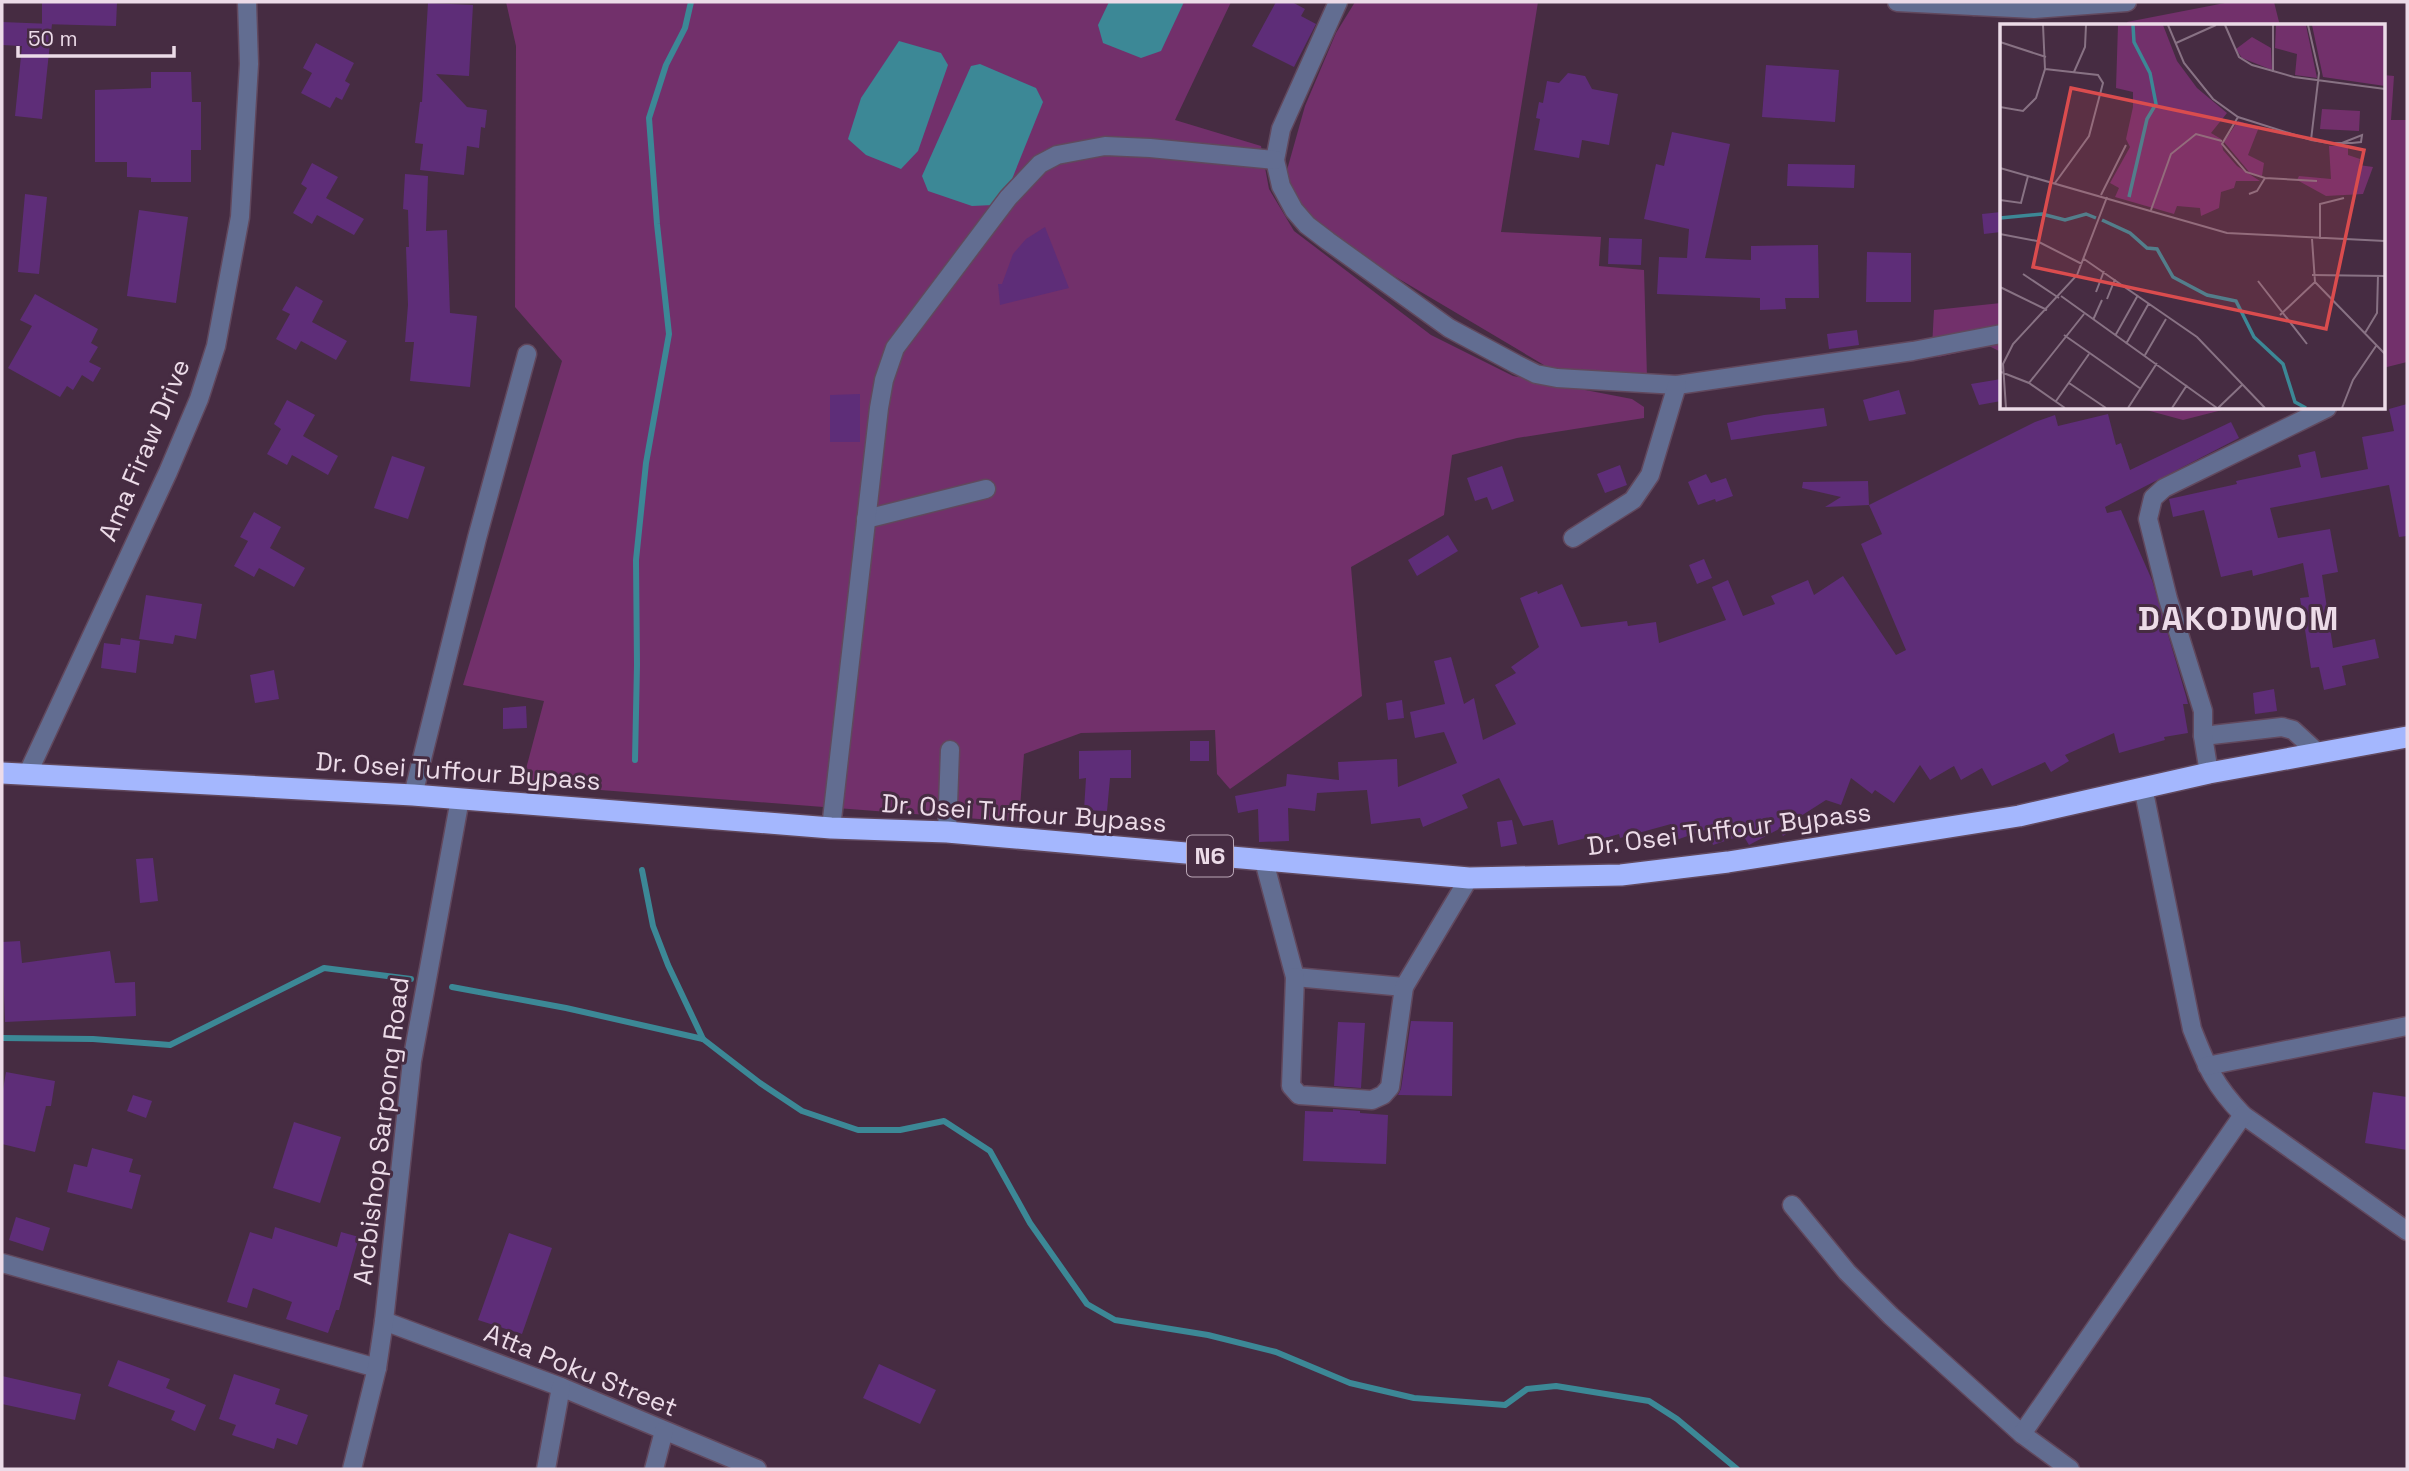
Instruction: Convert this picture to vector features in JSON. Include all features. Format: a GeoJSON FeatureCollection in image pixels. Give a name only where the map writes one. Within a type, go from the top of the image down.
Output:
{"type":"FeatureCollection","features":[{"type":"Feature","properties":{"kind":"highway","name":"Dr. Osei Tuffour Bypass"},"geometry":{"type":"LineString","coordinates":[[2,773],[413,795],[831,828],[947,832],[1469,878],[1621,875],[1728,862],[2019,816],[2209,773],[2407,737]]}},
{"type":"Feature","properties":{"kind":"street","name":"Ama Firaw Drive"},"geometry":{"type":"LineString","coordinates":[[27,775],[173,460],[199,399],[216,346],[240,217],[249,64],[247,2]]}},
{"type":"Feature","properties":{"kind":"street"},"geometry":{"type":"LineString","coordinates":[[1338,2],[1281,129],[1275,160],[1281,186],[1294,210],[1307,225],[1449,328],[1536,374],[1588,382],[1676,385],[1901,353],[2000,334]]}},
{"type":"Feature","properties":{"kind":"street"},"geometry":{"type":"LineString","coordinates":[[1897,2],[2034,9],[2127,2]]}},
{"type":"Feature","properties":{"kind":"street"},"geometry":{"type":"LineString","coordinates":[[831,828],[884,380],[895,348],[1008,198],[1040,164],[1057,155],[1105,146],[1275,160]]}},
{"type":"Feature","properties":{"kind":"street"},"geometry":{"type":"LineString","coordinates":[[413,795],[477,538],[527,354]]}},
{"type":"Feature","properties":{"kind":"street"},"geometry":{"type":"LineString","coordinates":[[1573,538],[1633,500],[1650,475],[1676,385]]}},
{"type":"Feature","properties":{"kind":"street"},"geometry":{"type":"LineString","coordinates":[[2209,773],[2203,736],[2203,711],[2168,599],[2148,519],[2153,498],[2164,488],[2323,410]]}},
{"type":"Feature","properties":{"kind":"street"},"geometry":{"type":"LineString","coordinates":[[866,519],[986,489]]}},
{"type":"Feature","properties":{"kind":"street"},"geometry":{"type":"LineString","coordinates":[[2203,736],[2282,727],[2292,730],[2318,753]]}},
{"type":"Feature","properties":{"kind":"street"},"geometry":{"type":"LineString","coordinates":[[947,832],[950,750]]}},
{"type":"Feature","properties":{"kind":"street"},"geometry":{"type":"LineString","coordinates":[[2143,787],[2193,1029],[2207,1066],[2221,1092],[2242,1115],[2407,1231]]}},
{"type":"Feature","properties":{"kind":"street","name":"Arcbishop Sarpong Road"},"geometry":{"type":"LineString","coordinates":[[352,1469],[377,1368],[412,1061],[460,799]]}},
{"type":"Feature","properties":{"kind":"street"},"geometry":{"type":"LineString","coordinates":[[1264,861],[1295,977],[1291,1086],[1299,1095],[1372,1100],[1383,1095],[1390,1087],[1404,987],[1469,878]]}},
{"type":"Feature","properties":{"kind":"street"},"geometry":{"type":"LineString","coordinates":[[1295,977],[1404,987]]}},
{"type":"Feature","properties":{"kind":"street"},"geometry":{"type":"LineString","coordinates":[[2207,1066],[2407,1026]]}},
{"type":"Feature","properties":{"kind":"street"},"geometry":{"type":"LineString","coordinates":[[2022,1434],[2242,1115]]}},
{"type":"Feature","properties":{"kind":"street"},"geometry":{"type":"LineString","coordinates":[[1792,1205],[1847,1272],[1891,1316],[2022,1434],[2070,1469]]}},
{"type":"Feature","properties":{"kind":"street"},"geometry":{"type":"LineString","coordinates":[[2,1263],[377,1368]]}},
{"type":"Feature","properties":{"kind":"street","name":"Atta Poku Street"},"geometry":{"type":"LineString","coordinates":[[384,1321],[561,1387],[757,1469]]}},
{"type":"Feature","properties":{"kind":"street"},"geometry":{"type":"LineString","coordinates":[[546,1469],[561,1387]]}},
{"type":"Feature","properties":{"kind":"street"},"geometry":{"type":"LineString","coordinates":[[654,1469],[664,1431]]}},
{"type":"Feature","properties":{"kind":"shaded area"},"geometry":{"type":"Polygon","coordinates":[[[506,2],[1231,2],[1175,120],[1261,146],[1269,189],[1294,231],[1431,335],[1513,376],[1632,399],[1644,407],[1644,418],[1517,438],[1452,455],[1444,515],[1351,567],[1362,696],[1230,789],[1217,774],[1215,730],[1081,733],[1024,754],[1019,822],[522,784],[544,701],[463,685],[562,361],[515,307],[516,46],[506,2]]]}},
{"type":"Feature","properties":{"kind":"shaded area"},"geometry":{"type":"Polygon","coordinates":[[[1355,2],[1538,2],[1501,232],[1601,237],[1599,266],[1644,270],[1647,377],[1549,368],[1325,235],[1292,197],[1287,170],[1305,106],[1336,33],[1355,2]]]}},
{"type":"Feature","properties":{"kind":"shaded area"},"geometry":{"type":"Polygon","coordinates":[[[2230,2],[2274,2],[2280,24],[2128,24],[2230,2]]]}},
{"type":"Feature","properties":{"kind":"shaded area"},"geometry":{"type":"Polygon","coordinates":[[[2384,75],[2394,76],[2391,120],[2407,120],[2407,362],[2384,368],[2384,75]]]}},
{"type":"Feature","properties":{"kind":"shaded area"},"geometry":{"type":"Polygon","coordinates":[[[2000,303],[2000,352],[1989,346],[1938,357],[1932,347],[1934,310],[2000,303]]]}},
{"type":"Feature","properties":{"kind":"shaded area"},"geometry":{"type":"Polygon","coordinates":[[[2146,410],[2222,410],[2183,420],[2146,410]]]}},
{"type":"Feature","properties":{"kind":"water"},"geometry":{"type":"Polygon","coordinates":[[[1109,2],[1184,2],[1161,51],[1141,58],[1103,43],[1098,25],[1109,2]]]}},
{"type":"Feature","properties":{"kind":"water"},"geometry":{"type":"Polygon","coordinates":[[[899,41],[941,53],[948,65],[918,151],[901,169],[866,155],[848,139],[861,98],[899,41]]]}},
{"type":"Feature","properties":{"kind":"water"},"geometry":{"type":"Polygon","coordinates":[[[980,64],[1036,88],[1043,102],[1008,189],[993,205],[972,206],[928,191],[922,176],[971,66],[980,64]]]}},
{"type":"Feature","properties":{"kind":"building"},"geometry":{"type":"Polygon","coordinates":[[[42,2],[117,2],[116,26],[42,24],[42,2]]]}},
{"type":"Feature","properties":{"kind":"building"},"geometry":{"type":"Polygon","coordinates":[[[1276,2],[1292,2],[1305,9],[1301,16],[1316,24],[1294,67],[1252,46],[1276,2]]]}},
{"type":"Feature","properties":{"kind":"building"},"geometry":{"type":"Polygon","coordinates":[[[428,3],[473,5],[469,76],[436,74],[467,107],[487,110],[485,128],[481,127],[479,148],[467,146],[464,175],[420,170],[423,144],[415,143],[422,102],[428,3]]]}},
{"type":"Feature","properties":{"kind":"building"},"geometry":{"type":"Polygon","coordinates":[[[2,22],[52,24],[42,119],[15,116],[22,46],[2,45],[2,22]]]}},
{"type":"Feature","properties":{"kind":"building"},"geometry":{"type":"Polygon","coordinates":[[[316,43],[354,63],[345,81],[350,84],[342,100],[336,97],[330,108],[301,93],[312,73],[303,68],[316,43]]]}},
{"type":"Feature","properties":{"kind":"building"},"geometry":{"type":"Polygon","coordinates":[[[1766,65],[1839,70],[1835,122],[1762,117],[1766,65]]]}},
{"type":"Feature","properties":{"kind":"building"},"geometry":{"type":"Polygon","coordinates":[[[151,72],[191,72],[192,102],[201,102],[201,150],[191,150],[191,182],[151,182],[151,178],[127,177],[127,162],[95,162],[95,90],[151,88],[151,72]]]}},
{"type":"Feature","properties":{"kind":"building"},"geometry":{"type":"Polygon","coordinates":[[[1568,73],[1585,76],[1592,89],[1618,94],[1609,145],[1582,140],[1579,158],[1534,150],[1540,119],[1536,118],[1539,102],[1543,103],[1547,81],[1559,83],[1568,73]]]}},
{"type":"Feature","properties":{"kind":"building"},"geometry":{"type":"Polygon","coordinates":[[[1672,132],[1730,144],[1705,258],[1751,260],[1751,246],[1818,245],[1819,298],[1785,298],[1786,309],[1760,310],[1760,298],[1657,294],[1659,257],[1687,258],[1689,229],[1644,219],[1656,164],[1664,166],[1672,132]]]}},
{"type":"Feature","properties":{"kind":"building"},"geometry":{"type":"Polygon","coordinates":[[[312,163],[338,177],[326,198],[364,219],[354,235],[317,215],[312,224],[293,213],[307,188],[301,184],[312,163]]]}},
{"type":"Feature","properties":{"kind":"building"},"geometry":{"type":"Polygon","coordinates":[[[1788,164],[1855,165],[1854,188],[1787,186],[1788,164]]]}},
{"type":"Feature","properties":{"kind":"building"},"geometry":{"type":"Polygon","coordinates":[[[405,174],[428,176],[426,231],[447,230],[450,313],[477,316],[470,387],[410,381],[414,342],[405,342],[408,305],[406,247],[409,247],[408,210],[403,209],[405,174]]]}},
{"type":"Feature","properties":{"kind":"building"},"geometry":{"type":"Polygon","coordinates":[[[25,194],[47,197],[39,274],[18,272],[25,194]]]}},
{"type":"Feature","properties":{"kind":"building"},"geometry":{"type":"Polygon","coordinates":[[[139,210],[188,217],[176,303],[127,296],[139,210]]]}},
{"type":"Feature","properties":{"kind":"building"},"geometry":{"type":"Polygon","coordinates":[[[2000,212],[2000,232],[1984,234],[1982,214],[2000,212]]]}},
{"type":"Feature","properties":{"kind":"building"},"geometry":{"type":"Polygon","coordinates":[[[1045,227],[1069,288],[1000,305],[998,284],[1002,284],[1013,254],[1026,239],[1045,227]]]}},
{"type":"Feature","properties":{"kind":"building"},"geometry":{"type":"Polygon","coordinates":[[[1609,238],[1642,239],[1641,265],[1608,264],[1609,238]]]}},
{"type":"Feature","properties":{"kind":"building"},"geometry":{"type":"Polygon","coordinates":[[[1867,252],[1911,253],[1911,302],[1866,302],[1867,252]]]}},
{"type":"Feature","properties":{"kind":"building"},"geometry":{"type":"Polygon","coordinates":[[[296,286],[323,301],[312,322],[347,341],[336,360],[301,341],[296,350],[276,339],[290,314],[282,310],[296,286]]]}},
{"type":"Feature","properties":{"kind":"building"},"geometry":{"type":"Polygon","coordinates":[[[35,294],[98,329],[91,343],[98,347],[89,362],[101,368],[93,382],[82,375],[73,390],[67,386],[60,397],[8,368],[32,326],[20,320],[35,294]]]}},
{"type":"Feature","properties":{"kind":"building"},"geometry":{"type":"Polygon","coordinates":[[[1857,330],[1859,345],[1829,349],[1827,334],[1857,330]]]}},
{"type":"Feature","properties":{"kind":"building"},"geometry":{"type":"Polygon","coordinates":[[[2000,379],[2000,401],[1979,405],[1971,384],[2000,379]]]}},
{"type":"Feature","properties":{"kind":"building"},"geometry":{"type":"Polygon","coordinates":[[[1899,390],[1906,414],[1869,421],[1863,400],[1899,390]]]}},
{"type":"Feature","properties":{"kind":"building"},"geometry":{"type":"Polygon","coordinates":[[[860,394],[860,442],[830,442],[830,395],[860,394]]]}},
{"type":"Feature","properties":{"kind":"building"},"geometry":{"type":"Polygon","coordinates":[[[287,400],[315,415],[303,436],[338,456],[328,475],[292,455],[287,465],[267,454],[281,429],[274,424],[287,400]]]}},
{"type":"Feature","properties":{"kind":"building"},"geometry":{"type":"Polygon","coordinates":[[[2407,404],[2407,536],[2399,537],[2389,485],[2270,508],[2278,538],[2330,529],[2338,572],[2322,575],[2333,648],[2375,639],[2379,658],[2342,666],[2346,685],[2324,690],[2319,667],[2311,668],[2300,598],[2309,597],[2303,563],[2253,576],[2252,570],[2221,577],[2204,510],[2173,517],[2169,499],[2301,467],[2298,455],[2315,451],[2321,478],[2368,469],[2362,437],[2394,431],[2389,409],[2407,404]]]}},
{"type":"Feature","properties":{"kind":"building"},"geometry":{"type":"Polygon","coordinates":[[[1824,408],[1827,426],[1731,440],[1727,423],[1764,415],[1824,408]]]}},
{"type":"Feature","properties":{"kind":"building"},"geometry":{"type":"Polygon","coordinates":[[[2108,414],[2116,445],[2121,443],[2130,470],[2231,422],[2239,438],[2105,507],[2107,513],[2121,510],[2152,580],[2188,704],[2183,704],[2188,733],[2164,737],[2165,740],[2119,753],[2114,733],[2065,755],[2069,761],[2051,772],[2045,762],[1992,786],[1982,768],[1961,780],[1954,766],[1930,780],[1920,765],[1894,803],[1875,790],[1872,794],[1851,778],[1841,805],[1826,800],[1793,821],[1797,827],[1783,836],[1779,829],[1749,845],[1743,835],[1713,845],[1708,829],[1676,840],[1671,824],[1620,838],[1619,834],[1591,842],[1590,837],[1558,845],[1553,820],[1523,826],[1499,778],[1462,795],[1468,808],[1423,827],[1420,818],[1371,824],[1367,790],[1317,793],[1315,811],[1288,808],[1289,841],[1259,842],[1258,809],[1238,813],[1235,796],[1286,786],[1287,774],[1339,780],[1338,762],[1397,759],[1398,787],[1457,763],[1444,732],[1415,738],[1410,712],[1445,704],[1434,661],[1451,657],[1464,704],[1474,698],[1483,740],[1516,724],[1495,685],[1516,673],[1511,667],[1539,647],[1520,598],[1562,584],[1581,627],[1627,621],[1628,626],[1656,622],[1659,643],[1726,620],[1712,587],[1728,580],[1743,616],[1775,604],[1771,596],[1808,580],[1814,595],[1843,576],[1896,655],[1906,650],[1861,544],[1882,534],[1869,505],[2035,422],[2055,415],[2058,426],[2108,414]]]}},
{"type":"Feature","properties":{"kind":"building"},"geometry":{"type":"Polygon","coordinates":[[[392,456],[425,467],[408,519],[374,508],[392,456]]]}},
{"type":"Feature","properties":{"kind":"building"},"geometry":{"type":"Polygon","coordinates":[[[1620,465],[1627,485],[1605,493],[1597,474],[1620,465]]]}},
{"type":"Feature","properties":{"kind":"building"},"geometry":{"type":"Polygon","coordinates":[[[1502,466],[1514,501],[1492,510],[1487,497],[1475,501],[1467,478],[1502,466]]]}},
{"type":"Feature","properties":{"kind":"building"},"geometry":{"type":"Polygon","coordinates":[[[1706,474],[1711,483],[1726,478],[1733,496],[1698,505],[1688,482],[1706,474]]]}},
{"type":"Feature","properties":{"kind":"building"},"geometry":{"type":"Polygon","coordinates":[[[1868,481],[1869,505],[1825,507],[1841,497],[1802,488],[1803,482],[1868,481]]]}},
{"type":"Feature","properties":{"kind":"building"},"geometry":{"type":"Polygon","coordinates":[[[254,512],[281,527],[270,548],[305,568],[294,587],[259,568],[254,577],[234,566],[248,541],[240,537],[254,512]]]}},
{"type":"Feature","properties":{"kind":"building"},"geometry":{"type":"Polygon","coordinates":[[[1448,535],[1458,551],[1417,576],[1408,560],[1448,535]]]}},
{"type":"Feature","properties":{"kind":"building"},"geometry":{"type":"Polygon","coordinates":[[[1704,559],[1712,578],[1697,584],[1689,565],[1704,559]]]}},
{"type":"Feature","properties":{"kind":"building"},"geometry":{"type":"Polygon","coordinates":[[[146,595],[202,604],[196,639],[175,635],[173,644],[139,639],[146,595]]]}},
{"type":"Feature","properties":{"kind":"building"},"geometry":{"type":"Polygon","coordinates":[[[121,638],[140,641],[136,673],[101,668],[104,643],[120,645],[121,638]]]}},
{"type":"Feature","properties":{"kind":"building"},"geometry":{"type":"Polygon","coordinates":[[[274,670],[279,699],[255,703],[250,675],[274,670]]]}},
{"type":"Feature","properties":{"kind":"building"},"geometry":{"type":"Polygon","coordinates":[[[2274,689],[2277,711],[2255,714],[2253,693],[2274,689]]]}},
{"type":"Feature","properties":{"kind":"building"},"geometry":{"type":"Polygon","coordinates":[[[1402,700],[1404,718],[1388,720],[1386,703],[1402,700]]]}},
{"type":"Feature","properties":{"kind":"building"},"geometry":{"type":"Polygon","coordinates":[[[526,706],[527,728],[503,729],[503,708],[526,706]]]}},
{"type":"Feature","properties":{"kind":"building"},"geometry":{"type":"Polygon","coordinates":[[[1190,741],[1209,741],[1209,761],[1190,761],[1190,741]]]}},
{"type":"Feature","properties":{"kind":"building"},"geometry":{"type":"Polygon","coordinates":[[[1131,750],[1131,778],[1110,778],[1107,811],[1084,810],[1086,778],[1079,779],[1079,751],[1131,750]]]}},
{"type":"Feature","properties":{"kind":"building"},"geometry":{"type":"Polygon","coordinates":[[[1512,820],[1517,844],[1501,847],[1497,822],[1512,820]]]}},
{"type":"Feature","properties":{"kind":"building"},"geometry":{"type":"Polygon","coordinates":[[[153,858],[158,901],[140,903],[136,859],[153,858]]]}},
{"type":"Feature","properties":{"kind":"building"},"geometry":{"type":"Polygon","coordinates":[[[20,941],[22,963],[110,951],[115,983],[135,982],[136,1016],[5,1022],[2,942],[20,941]]]}},
{"type":"Feature","properties":{"kind":"building"},"geometry":{"type":"Polygon","coordinates":[[[1411,1021],[1453,1022],[1452,1096],[1398,1095],[1411,1021]]]}},
{"type":"Feature","properties":{"kind":"building"},"geometry":{"type":"Polygon","coordinates":[[[1338,1022],[1365,1023],[1361,1088],[1334,1086],[1338,1022]]]}},
{"type":"Feature","properties":{"kind":"building"},"geometry":{"type":"Polygon","coordinates":[[[6,1072],[55,1081],[51,1106],[46,1106],[35,1152],[2,1144],[2,1095],[6,1072]]]}},
{"type":"Feature","properties":{"kind":"building"},"geometry":{"type":"Polygon","coordinates":[[[2373,1092],[2407,1097],[2407,1150],[2365,1143],[2373,1092]]]}},
{"type":"Feature","properties":{"kind":"building"},"geometry":{"type":"Polygon","coordinates":[[[133,1095],[152,1101],[146,1118],[127,1111],[133,1095]]]}},
{"type":"Feature","properties":{"kind":"building"},"geometry":{"type":"Polygon","coordinates":[[[1333,1109],[1388,1115],[1386,1164],[1303,1161],[1305,1111],[1333,1112],[1333,1109]]]}},
{"type":"Feature","properties":{"kind":"building"},"geometry":{"type":"Polygon","coordinates":[[[294,1122],[341,1137],[320,1203],[273,1188],[294,1122]]]}},
{"type":"Feature","properties":{"kind":"building"},"geometry":{"type":"Polygon","coordinates":[[[92,1148],[133,1159],[129,1172],[141,1175],[132,1209],[67,1192],[74,1164],[87,1167],[92,1148]]]}},
{"type":"Feature","properties":{"kind":"building"},"geometry":{"type":"Polygon","coordinates":[[[16,1217],[50,1228],[43,1251],[9,1240],[16,1217]]]}},
{"type":"Feature","properties":{"kind":"building"},"geometry":{"type":"Polygon","coordinates":[[[275,1227],[337,1247],[341,1232],[359,1237],[339,1310],[336,1310],[328,1333],[286,1319],[292,1302],[253,1288],[247,1308],[227,1302],[250,1232],[272,1239],[275,1227]]]}},
{"type":"Feature","properties":{"kind":"building"},"geometry":{"type":"Polygon","coordinates":[[[509,1233],[552,1248],[522,1334],[478,1320],[509,1233]]]}},
{"type":"Feature","properties":{"kind":"building"},"geometry":{"type":"Polygon","coordinates":[[[118,1360],[170,1379],[166,1388],[206,1405],[195,1431],[171,1420],[175,1411],[108,1386],[118,1360]]]}},
{"type":"Feature","properties":{"kind":"building"},"geometry":{"type":"Polygon","coordinates":[[[879,1364],[936,1390],[920,1424],[863,1398],[879,1364]]]}},
{"type":"Feature","properties":{"kind":"building"},"geometry":{"type":"Polygon","coordinates":[[[234,1374],[280,1389],[275,1404],[308,1415],[297,1445],[277,1438],[274,1449],[232,1435],[236,1425],[219,1419],[234,1374]]]}},
{"type":"Feature","properties":{"kind":"building"},"geometry":{"type":"Polygon","coordinates":[[[2,1376],[81,1394],[75,1420],[2,1404],[2,1376]]]}},
{"type":"Feature","properties":{"kind":"waterway"},"geometry":{"type":"LineString","coordinates":[[635,760],[636,560],[646,463],[669,334],[649,118],[666,65],[685,28],[691,2]]}},
{"type":"Feature","properties":{"kind":"waterway"},"geometry":{"type":"LineString","coordinates":[[642,870],[653,926],[703,1039]]}},
{"type":"Feature","properties":{"kind":"waterway"},"geometry":{"type":"LineString","coordinates":[[2,1038],[93,1039],[170,1045],[324,968],[411,979]]}},
{"type":"Feature","properties":{"kind":"waterway"},"geometry":{"type":"LineString","coordinates":[[452,987],[566,1008],[703,1039],[802,1111],[858,1130],[900,1130],[944,1121],[990,1151],[1030,1223],[1087,1304],[1115,1320],[1208,1335],[1276,1352],[1350,1383],[1414,1398],[1505,1405],[1527,1389],[1556,1386],[1649,1401],[1677,1419],[1737,1469]]}},
{"type":"Feature","properties":{"kind":"district","name":"DAKODWOM"},"geometry":{"type":"Point","coordinates":[2239,618]}}]}
